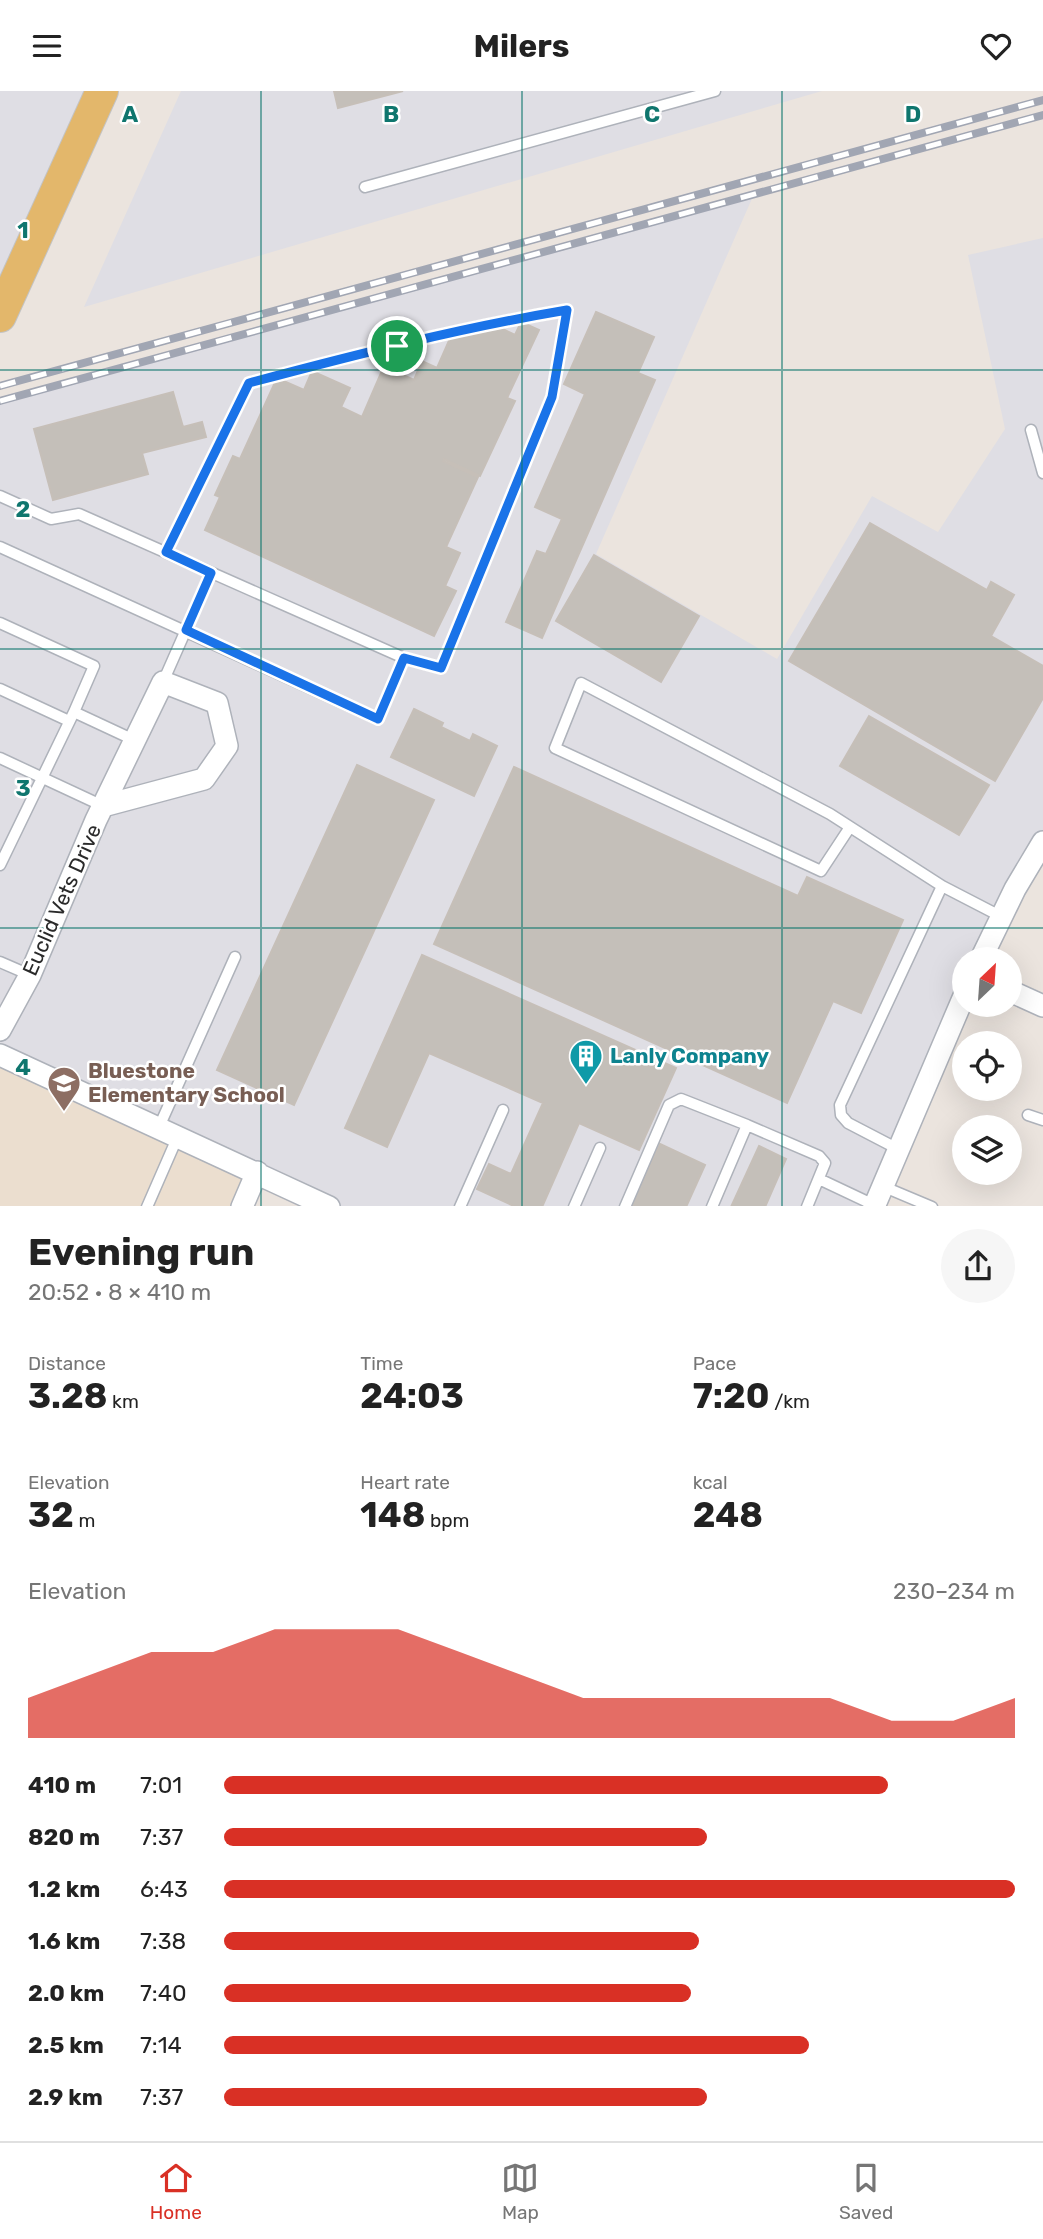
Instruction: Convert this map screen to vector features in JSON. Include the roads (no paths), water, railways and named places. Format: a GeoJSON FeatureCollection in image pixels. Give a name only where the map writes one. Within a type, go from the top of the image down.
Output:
{"type":"FeatureCollection","features":[{"type":"Feature","properties":{"kind":"main road"},"geometry":{"type":"LineString","coordinates":[[0,316],[102,91]]}},
{"type":"Feature","properties":{"kind":"street","name":"Euclid Vets Drive"},"geometry":{"type":"LineString","coordinates":[[0,1030],[30,975],[103,806],[163,682],[217,703],[227,747],[204,779],[103,806]]}},
{"type":"Feature","properties":{"kind":"street"},"geometry":{"type":"LineString","coordinates":[[987,947],[1015,888],[1043,842]]}},
{"type":"Feature","properties":{"kind":"street"},"geometry":{"type":"LineString","coordinates":[[1022,996],[1043,1006]]}},
{"type":"Feature","properties":{"kind":"street"},"geometry":{"type":"LineString","coordinates":[[877,1199],[955,1017]]}},
{"type":"Feature","properties":{"kind":"street"},"geometry":{"type":"LineString","coordinates":[[0,1055],[329,1206]]}},
{"type":"Feature","properties":{"kind":"street"},"geometry":{"type":"LineString","coordinates":[[242,1206],[257,1172]]}},
{"type":"Feature","properties":{"kind":"lane"},"geometry":{"type":"LineString","coordinates":[[365,187],[715,91]]}},
{"type":"Feature","properties":{"kind":"lane"},"geometry":{"type":"LineString","coordinates":[[0,496],[51,519],[79,514],[404,658],[441,668],[552,397],[567,310],[502,321],[249,383],[166,552]]}},
{"type":"Feature","properties":{"kind":"lane"},"geometry":{"type":"LineString","coordinates":[[1031,430],[1043,473]]}},
{"type":"Feature","properties":{"kind":"lane"},"geometry":{"type":"LineString","coordinates":[[0,547],[378,719],[404,658]]}},
{"type":"Feature","properties":{"kind":"lane"},"geometry":{"type":"LineString","coordinates":[[163,682],[211,573]]}},
{"type":"Feature","properties":{"kind":"lane"},"geometry":{"type":"LineString","coordinates":[[0,623],[94,666],[0,865]]}},
{"type":"Feature","properties":{"kind":"lane"},"geometry":{"type":"LineString","coordinates":[[850,827],[821,871],[555,748],[581,683],[830,814],[942,886],[1002,917]]}},
{"type":"Feature","properties":{"kind":"lane"},"geometry":{"type":"LineString","coordinates":[[0,689],[134,740]]}},
{"type":"Feature","properties":{"kind":"lane"},"geometry":{"type":"LineString","coordinates":[[0,758],[103,806]]}},
{"type":"Feature","properties":{"kind":"lane"},"geometry":{"type":"LineString","coordinates":[[898,1149],[848,1123],[841,1115],[840,1105],[942,886]]}},
{"type":"Feature","properties":{"kind":"lane"},"geometry":{"type":"LineString","coordinates":[[147,1206],[169,1132],[235,957]]}},
{"type":"Feature","properties":{"kind":"lane"},"geometry":{"type":"LineString","coordinates":[[0,962],[30,975]]}},
{"type":"Feature","properties":{"kind":"lane"},"geometry":{"type":"LineString","coordinates":[[625,1206],[669,1105],[681,1098],[819,1156],[825,1163],[807,1206]]}},
{"type":"Feature","properties":{"kind":"lane"},"geometry":{"type":"LineString","coordinates":[[460,1206],[503,1110]]}},
{"type":"Feature","properties":{"kind":"lane"},"geometry":{"type":"LineString","coordinates":[[1028,1115],[1043,1120]]}},
{"type":"Feature","properties":{"kind":"lane"},"geometry":{"type":"LineString","coordinates":[[712,1206],[747,1125]]}},
{"type":"Feature","properties":{"kind":"lane"},"geometry":{"type":"LineString","coordinates":[[574,1206],[600,1149]]}},
{"type":"Feature","properties":{"kind":"lane"},"geometry":{"type":"LineString","coordinates":[[819,1179],[877,1199],[932,1206]]}},
{"type":"Feature","properties":{"kind":"railway"},"geometry":{"type":"LineString","coordinates":[[0,386],[1043,100]]}},
{"type":"Feature","properties":{"kind":"railway"},"geometry":{"type":"LineString","coordinates":[[0,401],[1043,115]]}},
{"type":"Feature","properties":{"kind":"place","name":"Lanly Company"},"geometry":{"type":"Point","coordinates":[586,1086]}},
{"type":"Feature","properties":{"kind":"place","name":"Bluestone Elementary School"},"geometry":{"type":"Point","coordinates":[64,1113]}}]}
